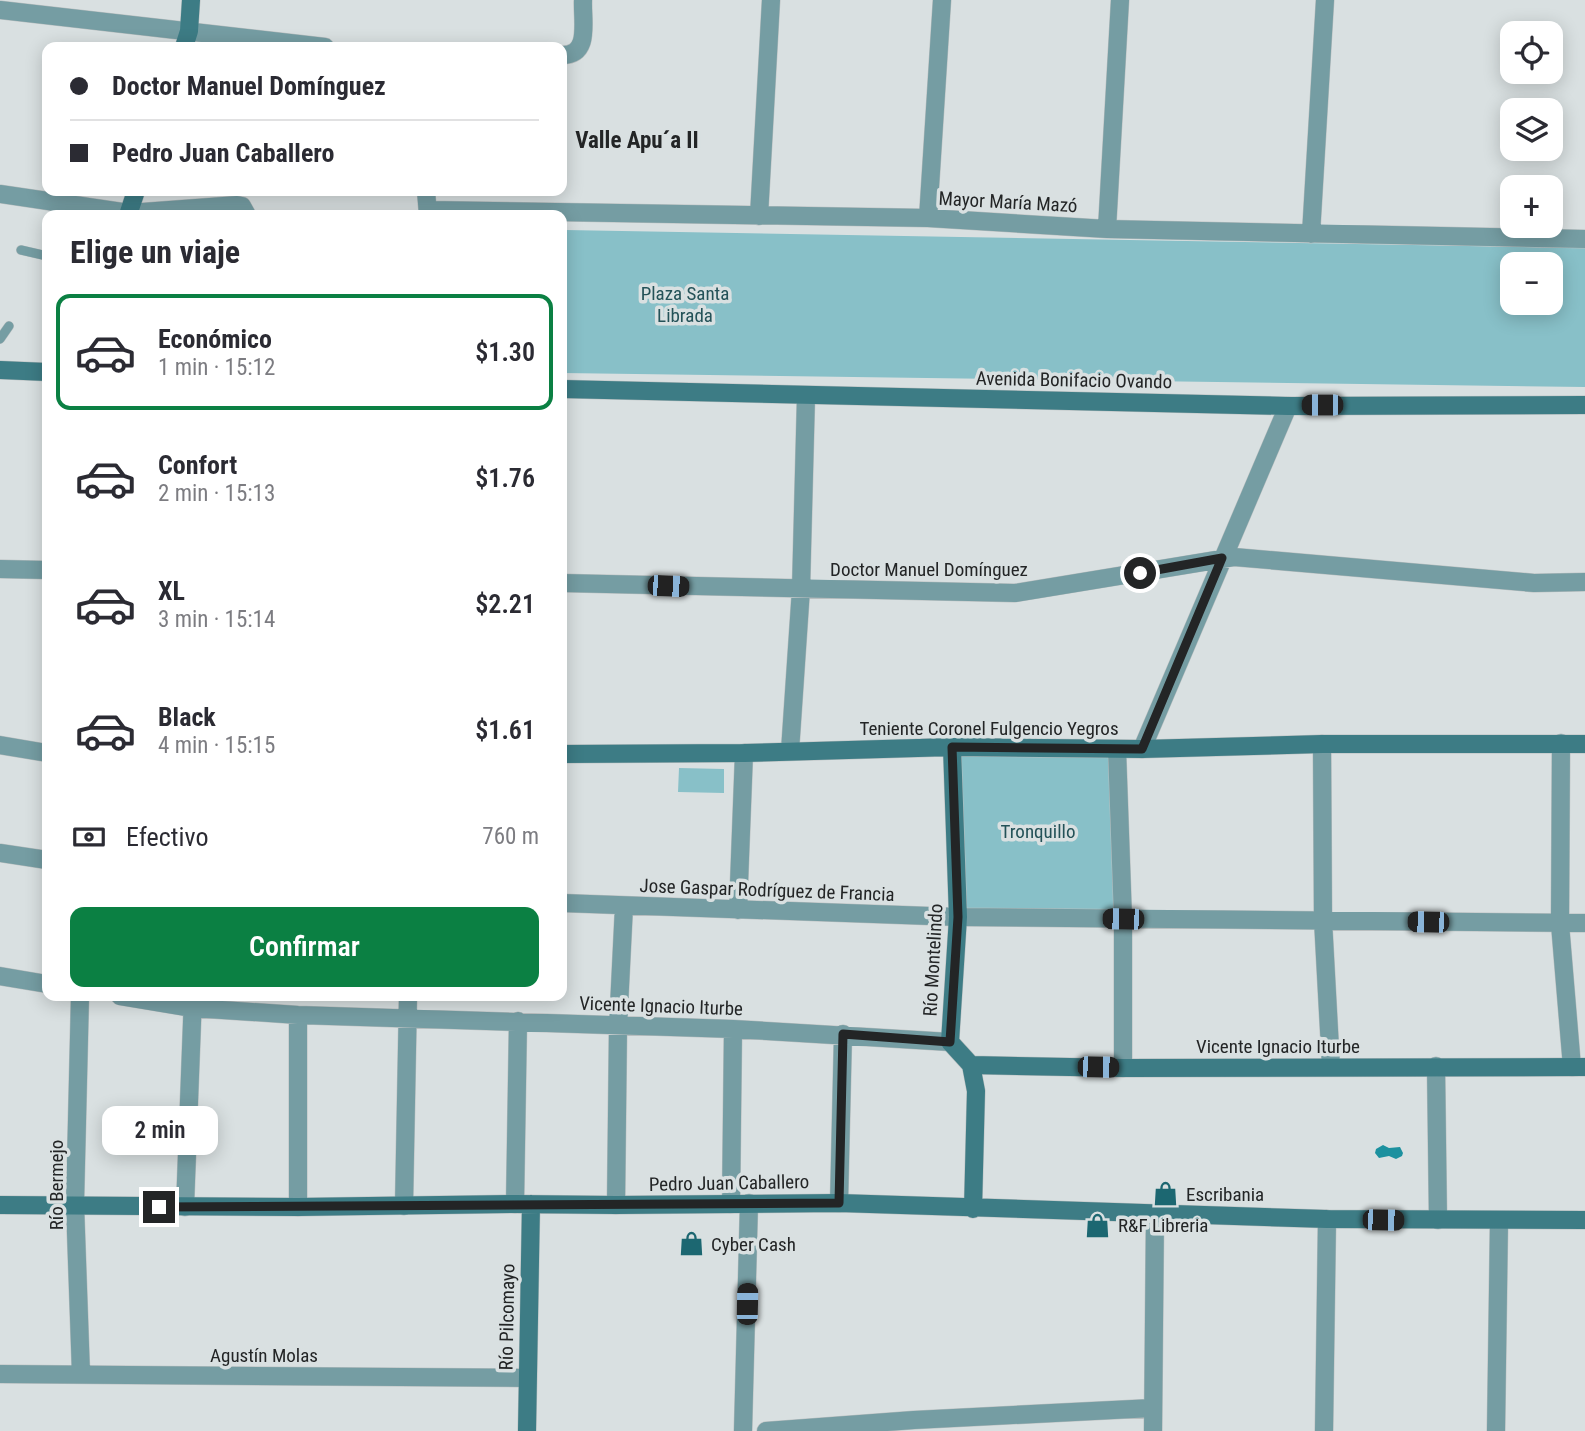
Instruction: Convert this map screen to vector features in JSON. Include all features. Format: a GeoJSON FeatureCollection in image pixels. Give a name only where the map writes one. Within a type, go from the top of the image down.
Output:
{"type":"FeatureCollection","features":[{"type":"Feature","properties":{"kind":"street"},"geometry":{"type":"LineString","coordinates":[[186,39],[191,0]]}},
{"type":"Feature","properties":{"kind":"street"},"geometry":{"type":"LineString","coordinates":[[570,53],[582,44],[583,0]]}},
{"type":"Feature","properties":{"kind":"street"},"geometry":{"type":"LineString","coordinates":[[759,216],[771,0]]}},
{"type":"Feature","properties":{"kind":"street"},"geometry":{"type":"LineString","coordinates":[[928,218],[942,0]]}},
{"type":"Feature","properties":{"kind":"street"},"geometry":{"type":"LineString","coordinates":[[1107,229],[1120,0]]}},
{"type":"Feature","properties":{"kind":"street"},"geometry":{"type":"LineString","coordinates":[[1311,234],[1325,0]]}},
{"type":"Feature","properties":{"kind":"street"},"geometry":{"type":"LineString","coordinates":[[0,10],[186,39],[238,42]]}},
{"type":"Feature","properties":{"kind":"street"},"geometry":{"type":"LineString","coordinates":[[0,194],[102,210]]}},
{"type":"Feature","properties":{"kind":"street"},"geometry":{"type":"LineString","coordinates":[[176,210],[237,205],[244,210]]}},
{"type":"Feature","properties":{"kind":"street","name":"Mayor María Mazó"},"geometry":{"type":"LineString","coordinates":[[567,214],[928,218],[1107,229],[1585,239]]}},
{"type":"Feature","properties":{"kind":"street"},"geometry":{"type":"LineString","coordinates":[[0,370],[42,372]]}},
{"type":"Feature","properties":{"kind":"street","name":"Avenida Bonifacio Ovando"},"geometry":{"type":"LineString","coordinates":[[567,389],[1289,405],[1585,405]]}},
{"type":"Feature","properties":{"kind":"street"},"geometry":{"type":"LineString","coordinates":[[790,751],[800,589],[806,396]]}},
{"type":"Feature","properties":{"kind":"street"},"geometry":{"type":"LineString","coordinates":[[1142,749],[1289,405]]}},
{"type":"Feature","properties":{"kind":"street","name":"Doctor Manuel Domínguez"},"geometry":{"type":"LineString","coordinates":[[567,583],[1031,592],[1240,557],[1534,583],[1585,582]]}},
{"type":"Feature","properties":{"kind":"street"},"geometry":{"type":"LineString","coordinates":[[0,569],[42,570]]}},
{"type":"Feature","properties":{"kind":"street"},"geometry":{"type":"LineString","coordinates":[[1561,743],[1560,924],[1578,1067]]}},
{"type":"Feature","properties":{"kind":"street"},"geometry":{"type":"LineString","coordinates":[[1322,744],[1323,920],[1331,1067]]}},
{"type":"Feature","properties":{"kind":"street","name":"Teniente Coronel Fulgencio Yegros"},"geometry":{"type":"LineString","coordinates":[[567,754],[744,753],[952,747],[1142,749],[1322,744],[1585,744]]}},
{"type":"Feature","properties":{"kind":"street"},"geometry":{"type":"LineString","coordinates":[[0,746],[42,752]]}},
{"type":"Feature","properties":{"kind":"street","name":"Río Montelindo"},"geometry":{"type":"LineString","coordinates":[[952,747],[958,917],[950,1042],[971,1065]]}},
{"type":"Feature","properties":{"kind":"street"},"geometry":{"type":"LineString","coordinates":[[1117,749],[1123,919],[1124,1068]]}},
{"type":"Feature","properties":{"kind":"street"},"geometry":{"type":"LineString","coordinates":[[738,910],[744,753]]}},
{"type":"Feature","properties":{"kind":"street"},"geometry":{"type":"LineString","coordinates":[[0,853],[42,859]]}},
{"type":"Feature","properties":{"kind":"street","name":"Jose Gaspar Rodríguez de Francia"},"geometry":{"type":"LineString","coordinates":[[567,903],[958,917],[1585,923]]}},
{"type":"Feature","properties":{"kind":"street"},"geometry":{"type":"LineString","coordinates":[[616,1205],[618,1027],[624,906]]}},
{"type":"Feature","properties":{"kind":"street"},"geometry":{"type":"LineString","coordinates":[[0,976],[42,983]]}},
{"type":"Feature","properties":{"kind":"street","name":"Río Bermejo"},"geometry":{"type":"LineString","coordinates":[[80,1001],[75,1204],[81,1374]]}},
{"type":"Feature","properties":{"kind":"street"},"geometry":{"type":"LineString","coordinates":[[404,1206],[408,1001]]}},
{"type":"Feature","properties":{"kind":"street"},"geometry":{"type":"LineString","coordinates":[[185,1207],[193,1002]]}},
{"type":"Feature","properties":{"kind":"street","name":"Vicente Ignacio Iturbe"},"geometry":{"type":"LineString","coordinates":[[193,1002],[298,1015],[733,1029],[950,1042]]}},
{"type":"Feature","properties":{"kind":"street"},"geometry":{"type":"LineString","coordinates":[[298,1015],[298,1208]]}},
{"type":"Feature","properties":{"kind":"street","name":"Río Pilcomayo"},"geometry":{"type":"LineString","coordinates":[[519,1021],[527,1431]]}},
{"type":"Feature","properties":{"kind":"street"},"geometry":{"type":"LineString","coordinates":[[731,1204],[733,1029]]}},
{"type":"Feature","properties":{"kind":"street"},"geometry":{"type":"LineString","coordinates":[[839,1203],[843,1034]]}},
{"type":"Feature","properties":{"kind":"street"},"geometry":{"type":"LineString","coordinates":[[971,1065],[976,1091],[973,1209]]}},
{"type":"Feature","properties":{"kind":"street","name":"Vicente Ignacio Iturbe"},"geometry":{"type":"LineString","coordinates":[[971,1065],[1124,1068],[1578,1067]]}},
{"type":"Feature","properties":{"kind":"street"},"geometry":{"type":"LineString","coordinates":[[1436,1066],[1438,1220]]}},
{"type":"Feature","properties":{"kind":"street"},"geometry":{"type":"LineString","coordinates":[[743,1431],[749,1203]]}},
{"type":"Feature","properties":{"kind":"street","name":"Pedro Juan Caballero"},"geometry":{"type":"LineString","coordinates":[[0,1205],[298,1208],[839,1203],[1327,1219],[1585,1220]]}},
{"type":"Feature","properties":{"kind":"street"},"geometry":{"type":"LineString","coordinates":[[1153,1431],[1155,1214]]}},
{"type":"Feature","properties":{"kind":"street"},"geometry":{"type":"LineString","coordinates":[[1324,1431],[1327,1219]]}},
{"type":"Feature","properties":{"kind":"street"},"geometry":{"type":"LineString","coordinates":[[1496,1431],[1499,1221]]}},
{"type":"Feature","properties":{"kind":"street","name":"Agustín Molas"},"geometry":{"type":"LineString","coordinates":[[0,1374],[527,1378]]}},
{"type":"Feature","properties":{"kind":"street"},"geometry":{"type":"LineString","coordinates":[[766,1431],[914,1420],[1153,1408]]}},
{"type":"Feature","properties":{"kind":"lane"},"geometry":{"type":"LineString","coordinates":[[21,250],[42,255]]}},
{"type":"Feature","properties":{"kind":"lane"},"geometry":{"type":"LineString","coordinates":[[0,339],[9,326]]}},
{"type":"Feature","properties":{"kind":"green space","name":"Plaza Santa Librada"},"geometry":{"type":"Polygon","coordinates":[[[567,230],[1585,248],[1585,387],[567,373],[567,230]]]}},
{"type":"Feature","properties":{"kind":"green space","name":"Tronquillo"},"geometry":{"type":"Polygon","coordinates":[[[961,753],[1112,754],[1116,909],[965,910],[961,753]]]}},
{"type":"Feature","properties":{"kind":"green space"},"geometry":{"type":"Polygon","coordinates":[[[679,768],[724,769],[724,793],[678,792],[679,768]]]}},
{"type":"Feature","properties":{"kind":"shaded area"},"geometry":{"type":"Polygon","coordinates":[[[1383,1145],[1389,1148],[1400,1147],[1402,1156],[1396,1159],[1389,1156],[1379,1158],[1375,1153],[1376,1149],[1383,1145]]]}},
{"type":"Feature","properties":{"kind":"place","name":"Escribania"},"geometry":{"type":"Point","coordinates":[1166,1194]}},
{"type":"Feature","properties":{"kind":"place","name":"R&F Libreria"},"geometry":{"type":"Point","coordinates":[1098,1225]}},
{"type":"Feature","properties":{"kind":"place","name":"Cyber Cash"},"geometry":{"type":"Point","coordinates":[691,1244]}},
{"type":"Feature","properties":{"kind":"district","name":"Valle Apu´a II"},"geometry":{"type":"Point","coordinates":[637,140]}},
{"type":"Feature","properties":{"kind":"route"},"geometry":{"type":"LineString","coordinates":[[159,1207],[839,1203],[843,1034],[950,1042],[958,917],[952,747],[1142,749],[1222,558],[1140,573]]}}]}
